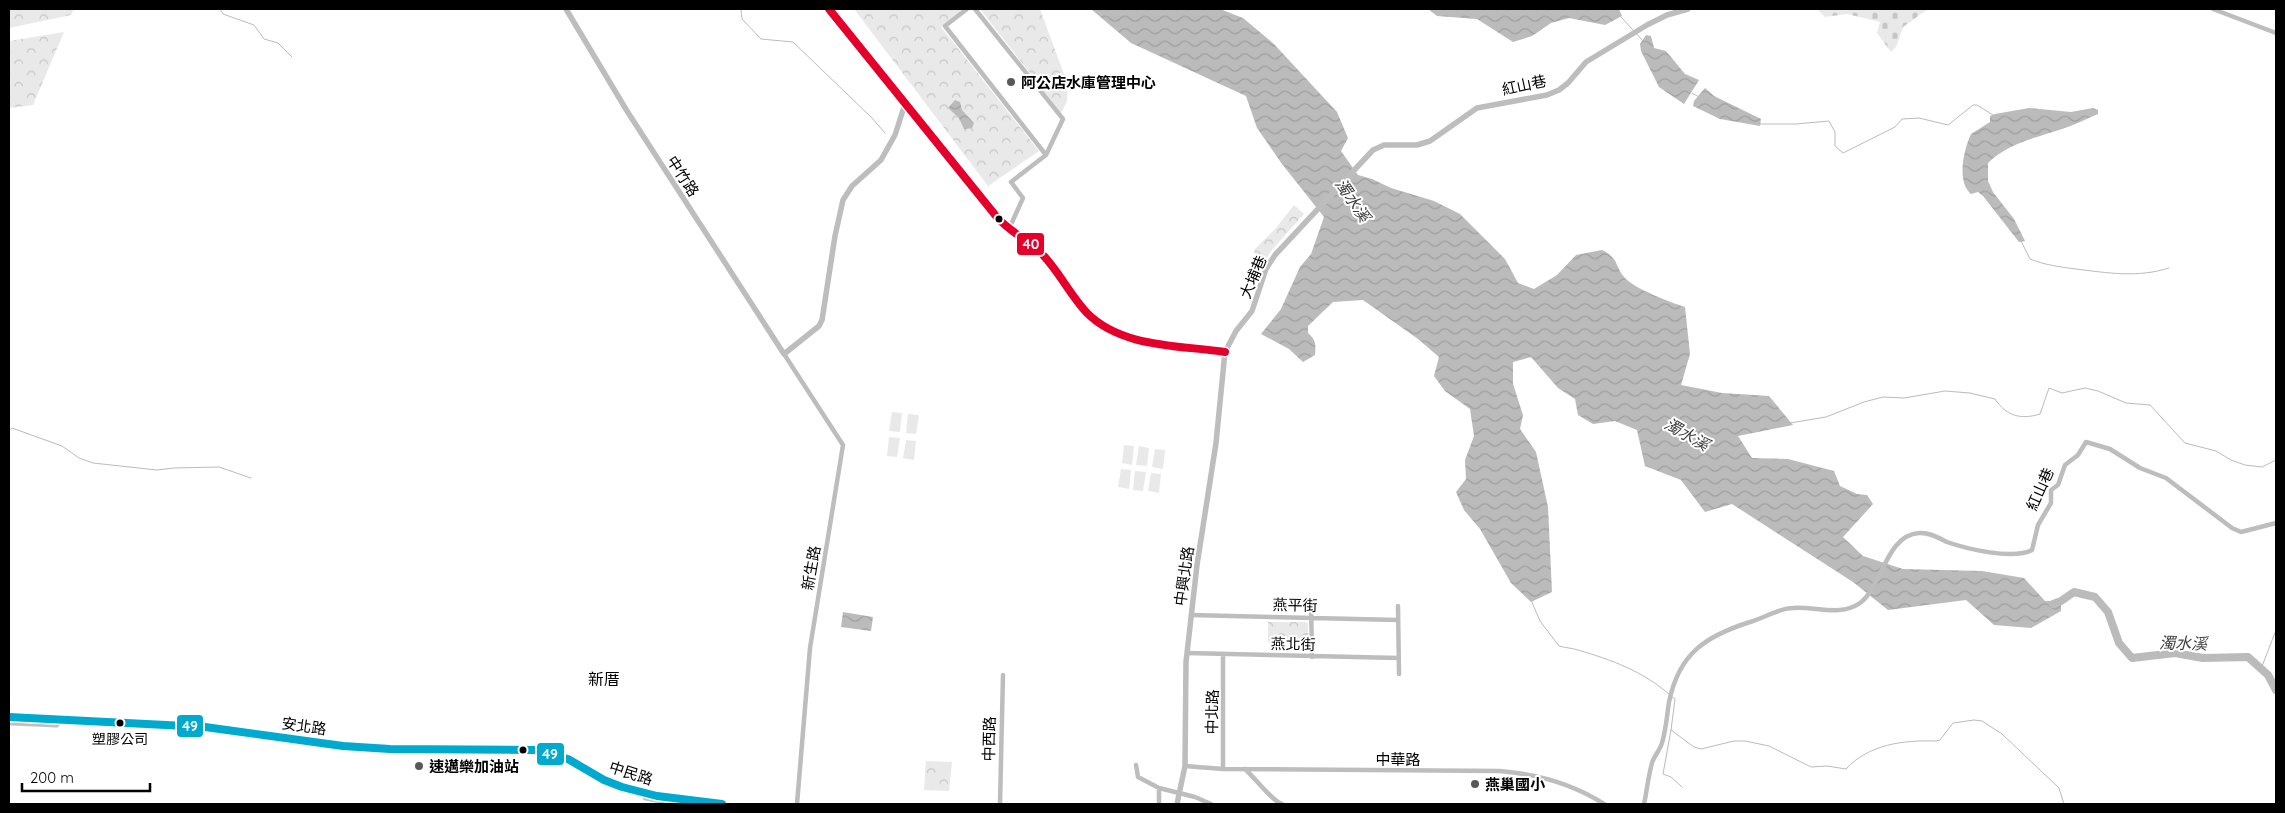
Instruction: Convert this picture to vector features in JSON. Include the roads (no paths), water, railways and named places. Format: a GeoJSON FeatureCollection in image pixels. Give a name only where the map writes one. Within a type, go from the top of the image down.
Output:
{"type":"FeatureCollection","features":[{"type":"Feature","properties":{"kind":"main road","name":"安北路"},"geometry":{"type":"LineString","coordinates":[[9,717],[205,727],[343,746],[390,749],[535,750],[559,756],[591,772]]}},
{"type":"Feature","properties":{"kind":"main road","name":"安北路"},"geometry":{"type":"LineString","coordinates":[[9,722],[186,730],[370,752],[430,755],[532,755],[567,763],[596,780]]}},
{"type":"Feature","properties":{"kind":"main road","name":"中民路"},"geometry":{"type":"LineString","coordinates":[[591,772],[622,788],[657,796],[722,804]]}},
{"type":"Feature","properties":{"kind":"main road","name":"中民路"},"geometry":{"type":"LineString","coordinates":[[596,780],[610,788],[656,800],[682,804]]}},
{"type":"Feature","properties":{"kind":"street","name":"中竹路"},"geometry":{"type":"LineString","coordinates":[[566,9],[627,111],[784,354]]}},
{"type":"Feature","properties":{"kind":"street"},"geometry":{"type":"LineString","coordinates":[[829,9],[996,216],[1009,229],[1038,249],[1087,312],[1104,326],[1124,336],[1140,341],[1225,352]]}},
{"type":"Feature","properties":{"kind":"street"},"geometry":{"type":"LineString","coordinates":[[967,9],[945,26],[1046,155]]}},
{"type":"Feature","properties":{"kind":"street"},"geometry":{"type":"LineString","coordinates":[[975,9],[1063,120],[1046,155],[1011,182],[1023,198],[1009,229]]}},
{"type":"Feature","properties":{"kind":"street","name":"紅山巷"},"geometry":{"type":"LineString","coordinates":[[1310,215],[1373,150],[1384,145],[1417,145],[1430,141],[1477,108],[1547,95],[1559,90],[1568,83],[1586,62],[1667,15],[1688,9]]}},
{"type":"Feature","properties":{"kind":"street"},"geometry":{"type":"LineString","coordinates":[[2213,9],[2276,33]]}},
{"type":"Feature","properties":{"kind":"street"},"geometry":{"type":"LineString","coordinates":[[784,354],[819,326],[822,320],[834,236],[843,200],[852,186],[882,160],[900,121],[905,104]]}},
{"type":"Feature","properties":{"kind":"street","name":"大埔巷"},"geometry":{"type":"LineString","coordinates":[[1225,352],[1236,331],[1252,311],[1266,269],[1275,255],[1310,215]]}},
{"type":"Feature","properties":{"kind":"street","name":"中興北路"},"geometry":{"type":"LineString","coordinates":[[1178,804],[1185,766],[1187,654],[1191,615],[1216,443],[1225,352]]}},
{"type":"Feature","properties":{"kind":"street","name":"新生路"},"geometry":{"type":"LineString","coordinates":[[784,354],[844,444],[810,648],[797,804]]}},
{"type":"Feature","properties":{"kind":"street","name":"紅山巷"},"geometry":{"type":"LineString","coordinates":[[1644,804],[1652,762],[1662,744],[1670,699],[1682,669],[1692,651],[1727,630],[1792,608],[1842,610],[1854,606],[1864,599],[1897,544],[1919,533],[1963,547],[2003,554],[2020,555],[2032,550],[2038,524],[2051,503],[2051,490],[2058,485],[2065,466],[2078,455],[2086,442],[2110,449],[2140,468],[2166,478],[2241,532],[2276,523]]}},
{"type":"Feature","properties":{"kind":"street"},"geometry":{"type":"LineString","coordinates":[[1311,601],[1312,657]]}},
{"type":"Feature","properties":{"kind":"street"},"geometry":{"type":"LineString","coordinates":[[1398,606],[1399,674]]}},
{"type":"Feature","properties":{"kind":"street","name":"燕平街"},"geometry":{"type":"LineString","coordinates":[[1191,615],[1398,620]]}},
{"type":"Feature","properties":{"kind":"street","name":"燕北街"},"geometry":{"type":"LineString","coordinates":[[1187,654],[1398,658]]}},
{"type":"Feature","properties":{"kind":"street","name":"中北路"},"geometry":{"type":"LineString","coordinates":[[1223,655],[1223,770]]}},
{"type":"Feature","properties":{"kind":"street","name":"中西路"},"geometry":{"type":"LineString","coordinates":[[1000,804],[1003,675]]}},
{"type":"Feature","properties":{"kind":"street"},"geometry":{"type":"LineString","coordinates":[[1136,764],[1138,777],[1160,788],[1211,804]]}},
{"type":"Feature","properties":{"kind":"street","name":"中華路"},"geometry":{"type":"LineString","coordinates":[[1185,766],[1223,770],[1508,771],[1524,773],[1561,783],[1604,804]]}},
{"type":"Feature","properties":{"kind":"street"},"geometry":{"type":"LineString","coordinates":[[1245,769],[1258,780],[1276,802],[1282,804]]}},
{"type":"Feature","properties":{"kind":"street"},"geometry":{"type":"LineString","coordinates":[[1160,788],[1160,804]]}},
{"type":"Feature","properties":{"kind":"water"},"geometry":{"type":"Polygon","coordinates":[[[1091,9],[1220,9],[1243,18],[1274,44],[1337,112],[1348,138],[1341,151],[1358,175],[1391,188],[1434,201],[1460,214],[1505,259],[1518,283],[1534,289],[1557,275],[1576,255],[1602,250],[1614,259],[1629,282],[1653,295],[1685,307],[1690,354],[1681,385],[1722,393],[1769,396],[1793,425],[1738,436],[1752,458],[1788,459],[1834,471],[1840,486],[1857,494],[1867,495],[1873,504],[1843,537],[1863,556],[1903,569],[1982,571],[2024,578],[2045,601],[2061,601],[2061,611],[2031,628],[1994,625],[1966,600],[1888,610],[1853,582],[1732,504],[1705,512],[1681,480],[1645,466],[1637,430],[1615,421],[1593,424],[1578,415],[1575,399],[1558,388],[1531,357],[1513,362],[1513,384],[1523,415],[1520,429],[1536,452],[1548,507],[1552,592],[1531,602],[1511,583],[1480,529],[1464,510],[1456,492],[1466,479],[1465,460],[1474,436],[1470,409],[1445,391],[1434,376],[1439,357],[1418,339],[1363,300],[1333,302],[1308,326],[1308,333],[1315,343],[1315,355],[1303,362],[1289,349],[1261,334],[1281,309],[1300,267],[1311,254],[1324,217],[1282,164],[1257,128],[1246,96],[1131,43],[1091,9]]]}},
{"type":"Feature","properties":{"kind":"water"},"geometry":{"type":"Polygon","coordinates":[[[1428,9],[1619,9],[1622,16],[1605,25],[1569,18],[1551,23],[1532,36],[1513,42],[1477,19],[1437,16],[1428,9]]]}},
{"type":"Feature","properties":{"kind":"water"},"geometry":{"type":"Polygon","coordinates":[[[1646,35],[1651,36],[1654,48],[1666,51],[1685,74],[1699,80],[1684,104],[1659,87],[1641,51],[1640,44],[1646,35]]]}},
{"type":"Feature","properties":{"kind":"water"},"geometry":{"type":"Polygon","coordinates":[[[1705,88],[1714,96],[1761,119],[1760,126],[1720,119],[1693,106],[1694,101],[1705,88]]]}},
{"type":"Feature","properties":{"kind":"water"},"geometry":{"type":"Polygon","coordinates":[[[955,100],[960,102],[962,110],[974,123],[972,128],[964,129],[959,118],[948,108],[955,100]]]}},
{"type":"Feature","properties":{"kind":"water"},"geometry":{"type":"Polygon","coordinates":[[[2029,108],[2071,112],[2093,108],[2098,110],[2098,114],[2014,146],[1988,163],[1988,181],[1993,192],[2014,219],[2025,241],[2019,242],[1983,196],[1978,192],[1971,194],[1966,188],[1963,165],[1971,134],[1990,122],[1990,116],[2029,108]]]}},
{"type":"Feature","properties":{"kind":"water"},"geometry":{"type":"Polygon","coordinates":[[[843,612],[873,617],[871,631],[841,627],[843,612]]]}},
{"type":"Feature","properties":{"kind":"waterway"},"geometry":{"type":"LineString","coordinates":[[220,9],[223,14],[254,25],[264,39],[278,43],[292,57]]}},
{"type":"Feature","properties":{"kind":"waterway"},"geometry":{"type":"LineString","coordinates":[[741,9],[742,19],[761,39],[793,42],[872,118],[885,133]]}},
{"type":"Feature","properties":{"kind":"waterway"},"geometry":{"type":"LineString","coordinates":[[1621,17],[1633,30]]}},
{"type":"Feature","properties":{"kind":"waterway"},"geometry":{"type":"LineString","coordinates":[[1636,33],[1642,40]]}},
{"type":"Feature","properties":{"kind":"waterway"},"geometry":{"type":"LineString","coordinates":[[1692,93],[1699,97]]}},
{"type":"Feature","properties":{"kind":"waterway"},"geometry":{"type":"LineString","coordinates":[[1760,124],[1796,124],[1829,121],[1835,132],[1835,146],[1843,153],[1895,127],[1902,119],[1919,118],[1948,125],[1973,105],[1977,105],[1993,115]]}},
{"type":"Feature","properties":{"kind":"waterway"},"geometry":{"type":"LineString","coordinates":[[2021,241],[2030,259],[2053,266],[2123,274],[2146,273],[2169,268]]}},
{"type":"Feature","properties":{"kind":"waterway"},"geometry":{"type":"LineString","coordinates":[[1790,423],[1826,417],[1864,402],[1883,397],[1904,398],[1945,391],[1970,393],[1995,399],[2009,413],[2026,417],[2040,414],[2049,388],[2062,393],[2085,388],[2098,391],[2126,403],[2150,405],[2185,443],[2216,451],[2231,460],[2245,465],[2262,467],[2276,460]]}},
{"type":"Feature","properties":{"kind":"waterway"},"geometry":{"type":"LineString","coordinates":[[9,431],[12,428],[62,446],[79,458],[93,463],[157,470],[219,467],[251,478]]}},
{"type":"Feature","properties":{"kind":"waterway","name":"濁水溪"},"geometry":{"type":"LineString","coordinates":[[2053,604],[2074,592],[2095,597],[2108,612],[2119,643],[2132,658],[2175,653],[2203,658],[2248,657],[2268,675],[2276,690]]}},
{"type":"Feature","properties":{"kind":"waterway"},"geometry":{"type":"LineString","coordinates":[[1531,600],[1540,621],[1559,646],[1576,649],[1615,662],[1648,679],[1669,694]]}},
{"type":"Feature","properties":{"kind":"waterway"},"geometry":{"type":"LineString","coordinates":[[2261,669],[2276,630]]}},
{"type":"Feature","properties":{"kind":"waterway"},"geometry":{"type":"LineString","coordinates":[[1672,697],[1675,699],[1671,730],[1694,747],[1701,749],[1734,741],[1745,741],[1769,746],[1811,767],[1827,766],[1846,769],[1865,754],[1876,749],[1912,741],[1940,740],[1953,723],[1974,720],[1982,721],[2002,734],[2059,788],[2064,804]]}},
{"type":"Feature","properties":{"kind":"waterway"},"geometry":{"type":"LineString","coordinates":[[1671,730],[1663,774],[1671,777],[1682,787]]}},
{"type":"Feature","properties":{"kind":"place","name":"阿公店水庫管理中心"},"geometry":{"type":"Point","coordinates":[1011,82]}},
{"type":"Feature","properties":{"kind":"place","name":"塑膠公司"},"geometry":{"type":"Point","coordinates":[120,723]}},
{"type":"Feature","properties":{"kind":"place","name":"速邁樂加油站"},"geometry":{"type":"Point","coordinates":[419,766]}},
{"type":"Feature","properties":{"kind":"place","name":"燕巢國小"},"geometry":{"type":"Point","coordinates":[1475,784]}},
{"type":"Feature","properties":{"kind":"district","name":"新厝"},"geometry":{"type":"Point","coordinates":[604,679]}}]}
